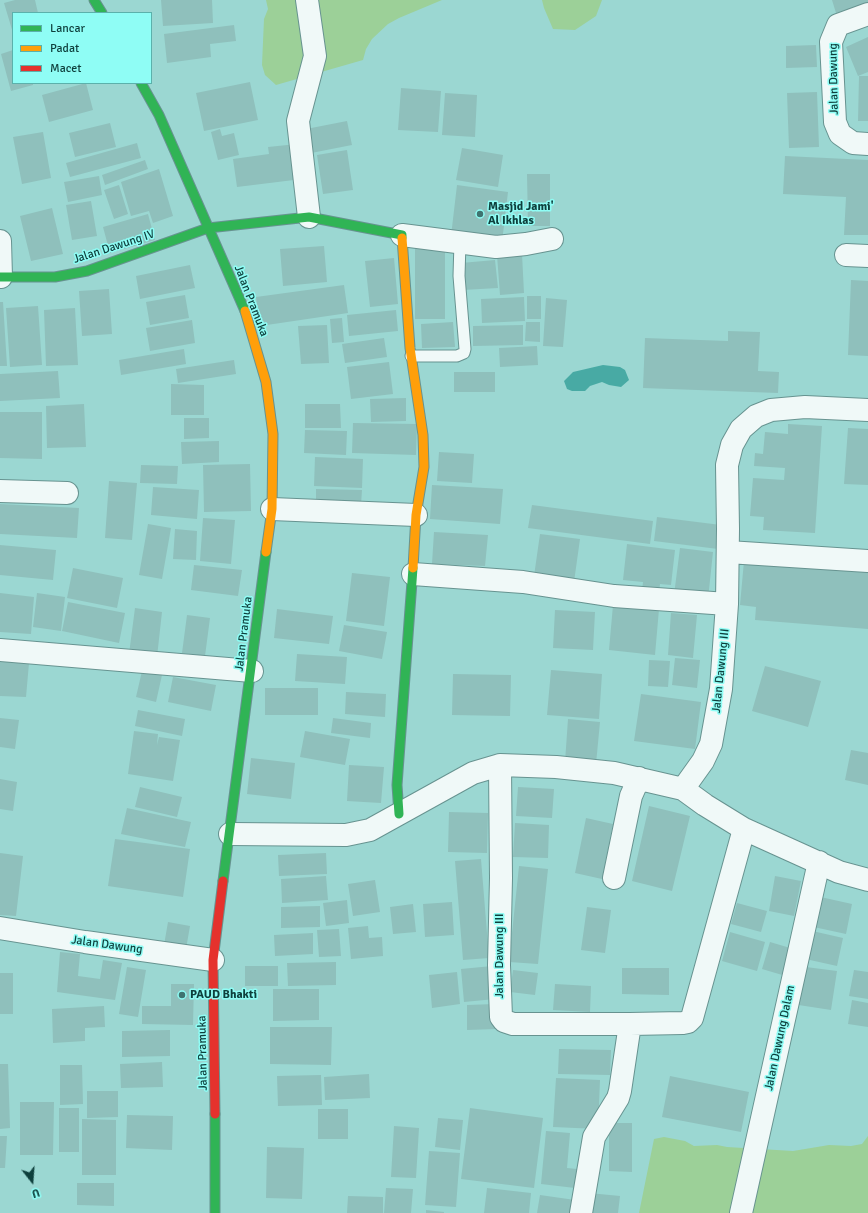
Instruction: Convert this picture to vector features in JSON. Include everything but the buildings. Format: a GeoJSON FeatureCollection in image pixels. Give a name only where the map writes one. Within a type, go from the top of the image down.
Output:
{"type":"FeatureCollection","features":[{"type":"Feature","properties":{"kind":"main road"},"geometry":{"type":"LineString","coordinates":[[94,0],[101,12]]}},
{"type":"Feature","properties":{"kind":"main road","name":"Jalan Pramuka"},"geometry":{"type":"LineString","coordinates":[[142,84],[158,115],[246,314],[266,382],[273,434],[272,508],[252,671],[213,960],[216,1178],[215,1213]]}},
{"type":"Feature","properties":{"kind":"main road","name":"Jalan Dawung IV"},"geometry":{"type":"LineString","coordinates":[[1,278],[55,277],[87,271],[208,228],[309,217],[402,235]]}},
{"type":"Feature","properties":{"kind":"main road"},"geometry":{"type":"LineString","coordinates":[[399,814],[397,785],[416,515],[424,468],[423,435],[411,356],[402,235]]}},
{"type":"Feature","properties":{"kind":"street"},"geometry":{"type":"LineString","coordinates":[[307,0],[315,56],[298,121],[309,217]]}},
{"type":"Feature","properties":{"kind":"street","name":"Jalan Dawung"},"geometry":{"type":"LineString","coordinates":[[868,14],[838,25],[831,42],[835,122],[840,134],[853,143],[868,144]]}},
{"type":"Feature","properties":{"kind":"street"},"geometry":{"type":"LineString","coordinates":[[402,235],[496,247],[526,244],[552,239]]}},
{"type":"Feature","properties":{"kind":"street"},"geometry":{"type":"LineString","coordinates":[[0,241],[1,278]]}},
{"type":"Feature","properties":{"kind":"street"},"geometry":{"type":"LineString","coordinates":[[846,255],[868,256]]}},
{"type":"Feature","properties":{"kind":"street","name":"Jalan Dawung III"},"geometry":{"type":"LineString","coordinates":[[683,788],[703,761],[711,744],[721,688],[727,604],[727,465],[732,445],[741,429],[756,416],[771,410],[805,407],[868,410]]}},
{"type":"Feature","properties":{"kind":"street"},"geometry":{"type":"LineString","coordinates":[[0,491],[67,493]]}},
{"type":"Feature","properties":{"kind":"street"},"geometry":{"type":"LineString","coordinates":[[272,508],[416,515]]}},
{"type":"Feature","properties":{"kind":"street"},"geometry":{"type":"LineString","coordinates":[[728,552],[868,561]]}},
{"type":"Feature","properties":{"kind":"street"},"geometry":{"type":"LineString","coordinates":[[413,574],[523,582],[614,596],[727,604]]}},
{"type":"Feature","properties":{"kind":"street"},"geometry":{"type":"LineString","coordinates":[[0,650],[252,671]]}},
{"type":"Feature","properties":{"kind":"street"},"geometry":{"type":"LineString","coordinates":[[230,834],[346,835],[370,830],[473,773],[500,765],[606,772],[683,788],[705,805],[744,829],[839,872],[868,880]]}},
{"type":"Feature","properties":{"kind":"street","name":"Jalan Dawung III"},"geometry":{"type":"LineString","coordinates":[[500,765],[501,878],[499,965],[501,1017],[504,1021],[512,1024],[630,1024]]}},
{"type":"Feature","properties":{"kind":"street"},"geometry":{"type":"LineString","coordinates":[[614,878],[631,796],[639,778]]}},
{"type":"Feature","properties":{"kind":"street"},"geometry":{"type":"LineString","coordinates":[[581,1213],[594,1137],[618,1098],[620,1091],[630,1024],[683,1023],[688,1022],[692,1018],[744,829]]}},
{"type":"Feature","properties":{"kind":"street","name":"Jalan Dawung Dalam"},"geometry":{"type":"LineString","coordinates":[[741,1213],[818,862]]}},
{"type":"Feature","properties":{"kind":"street","name":"Jalan Dawung"},"geometry":{"type":"LineString","coordinates":[[0,928],[85,942],[213,960]]}},
{"type":"Feature","properties":{"kind":"lane"},"geometry":{"type":"LineString","coordinates":[[411,356],[457,356],[464,353],[465,349],[458,276],[460,242]]}},
{"type":"Feature","properties":{"kind":"green space"},"geometry":{"type":"Polygon","coordinates":[[[266,0],[442,0],[388,24],[372,39],[366,49],[363,60],[276,85],[265,75],[262,65],[264,19],[268,9],[266,0]]]}},
{"type":"Feature","properties":{"kind":"green space"},"geometry":{"type":"Polygon","coordinates":[[[542,0],[602,0],[596,16],[575,30],[553,29],[542,0]]]}},
{"type":"Feature","properties":{"kind":"green space"},"geometry":{"type":"Polygon","coordinates":[[[868,1136],[868,1213],[639,1213],[654,1139],[664,1137],[685,1141],[694,1146],[717,1145],[727,1147],[793,1151],[829,1145],[851,1146],[862,1144],[868,1136]]]}},
{"type":"Feature","properties":{"kind":"water"},"geometry":{"type":"Polygon","coordinates":[[[603,365],[620,367],[625,370],[629,380],[621,387],[602,382],[590,386],[585,391],[572,391],[567,389],[564,381],[573,372],[603,365]]]}},
{"type":"Feature","properties":{"kind":"traffic: fast"},"geometry":{"type":"LineString","coordinates":[[94,0],[101,12]]}},
{"type":"Feature","properties":{"kind":"traffic: fast"},"geometry":{"type":"LineString","coordinates":[[142,84],[159,115],[245,311]]}},
{"type":"Feature","properties":{"kind":"traffic: fast"},"geometry":{"type":"LineString","coordinates":[[0,277],[55,277],[87,271],[208,228],[309,217],[402,235],[402,238]]}},
{"type":"Feature","properties":{"kind":"traffic: fast"},"geometry":{"type":"LineString","coordinates":[[223,881],[266,552]]}},
{"type":"Feature","properties":{"kind":"traffic: fast"},"geometry":{"type":"LineString","coordinates":[[399,814],[397,785],[413,568]]}},
{"type":"Feature","properties":{"kind":"traffic: fast"},"geometry":{"type":"LineString","coordinates":[[215,1114],[215,1213]]}},
{"type":"Feature","properties":{"kind":"traffic: slow"},"geometry":{"type":"LineString","coordinates":[[402,238],[410,348],[423,435],[424,467],[416,515],[413,568]]}},
{"type":"Feature","properties":{"kind":"traffic: slow"},"geometry":{"type":"LineString","coordinates":[[245,311],[266,382],[273,434],[272,509],[266,552]]}},
{"type":"Feature","properties":{"kind":"traffic: jam"},"geometry":{"type":"LineString","coordinates":[[215,1114],[213,960],[223,881]]}},
{"type":"Feature","properties":{"kind":"place","name":"Masjid Jami' Al Ikhlas"},"geometry":{"type":"Point","coordinates":[480,214]}},
{"type":"Feature","properties":{"kind":"place","name":"PAUD Bhakti"},"geometry":{"type":"Point","coordinates":[182,995]}}]}
